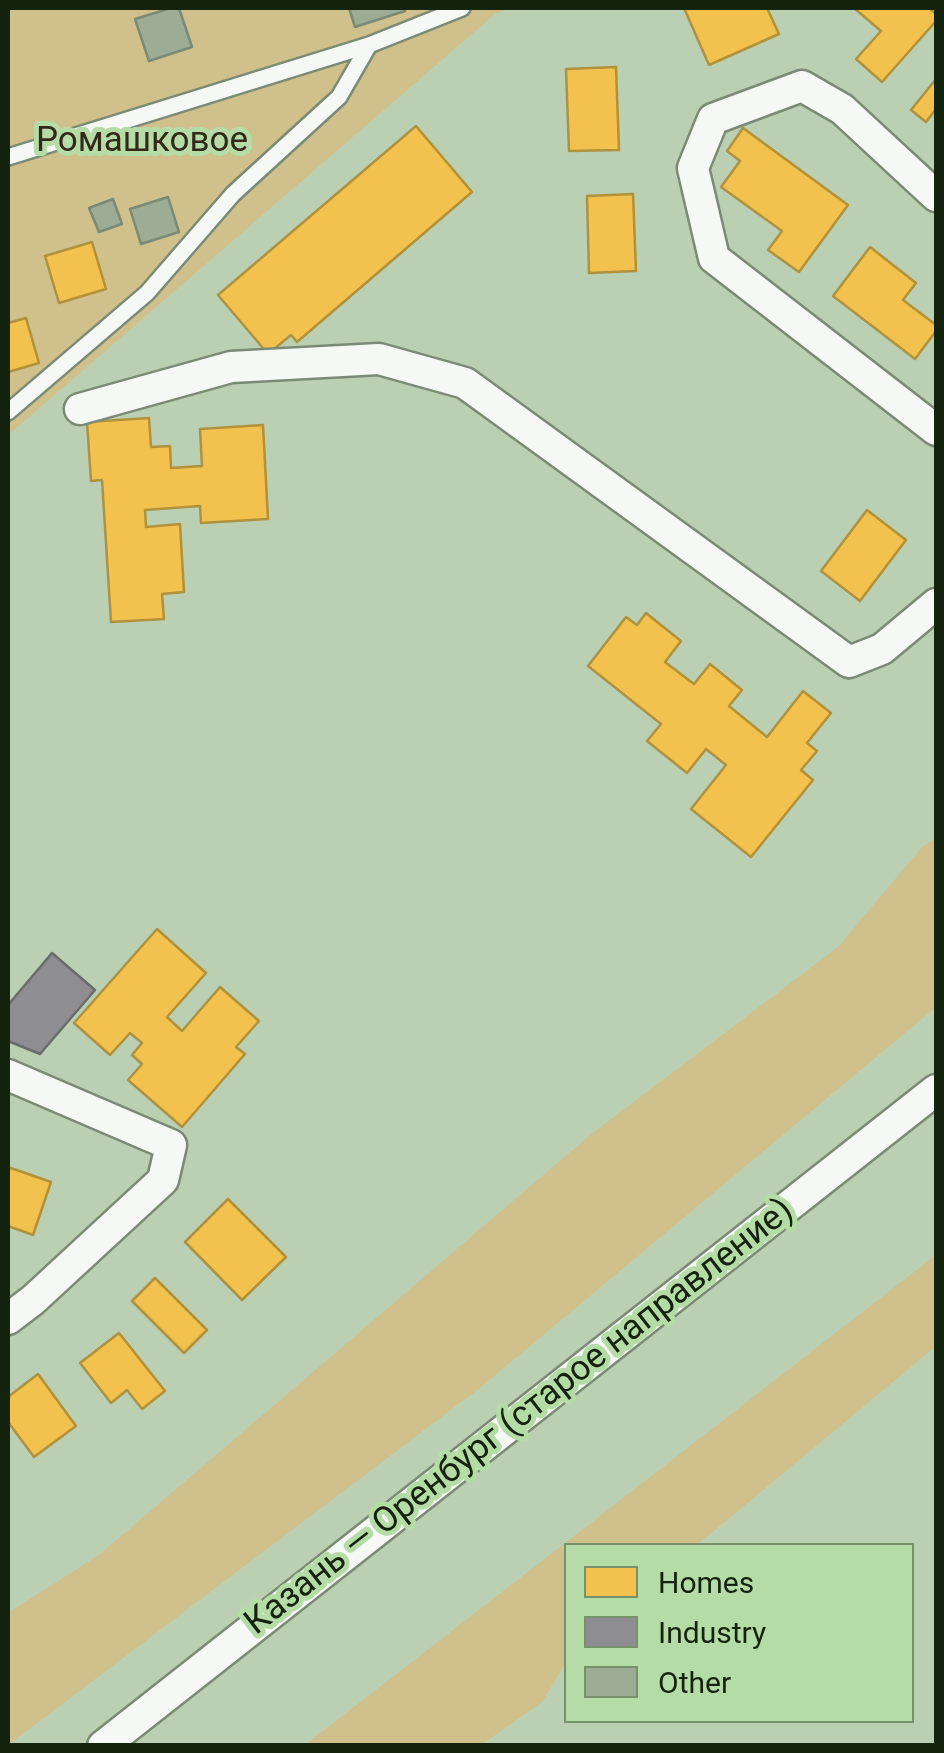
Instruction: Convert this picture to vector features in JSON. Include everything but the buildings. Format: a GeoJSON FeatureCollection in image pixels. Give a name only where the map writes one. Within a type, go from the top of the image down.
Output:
{"type":"FeatureCollection","features":[{"type":"Feature","properties":{"kind":"street"},"geometry":{"type":"LineString","coordinates":[[936,196],[842,109],[802,86],[713,118],[694,168],[714,258],[936,430]]}},
{"type":"Feature","properties":{"kind":"street"},"geometry":{"type":"LineString","coordinates":[[80,410],[232,366],[378,359],[464,383],[848,662],[882,649],[936,604]]}},
{"type":"Feature","properties":{"kind":"street"},"geometry":{"type":"LineString","coordinates":[[8,1075],[171,1146],[163,1180],[20,1295],[8,1319]]}},
{"type":"Feature","properties":{"kind":"street","name":"Казань — Оренбург (старое направление)"},"geometry":{"type":"LineString","coordinates":[[102,1746],[936,1090]]}},
{"type":"Feature","properties":{"kind":"lane"},"geometry":{"type":"LineString","coordinates":[[8,158],[369,45],[462,8]]}},
{"type":"Feature","properties":{"kind":"lane"},"geometry":{"type":"LineString","coordinates":[[8,412],[147,292],[233,194],[339,97],[369,45]]}},
{"type":"Feature","properties":{"kind":"green space","name":"Ромашковое"},"geometry":{"type":"Polygon","coordinates":[[[8,8],[510,8],[495,14],[8,435],[8,8]]]}},
{"type":"Feature","properties":{"kind":"green space"},"geometry":{"type":"Polygon","coordinates":[[[936,839],[936,1007],[481,1387],[8,1745],[8,1613],[99,1555],[589,1136],[838,947],[923,846],[936,839]]]}},
{"type":"Feature","properties":{"kind":"green space"},"geometry":{"type":"Polygon","coordinates":[[[936,1255],[936,1346],[699,1543],[565,1543],[936,1255]]]}},
{"type":"Feature","properties":{"kind":"green space"},"geometry":{"type":"Polygon","coordinates":[[[564,1544],[564,1665],[542,1702],[481,1745],[305,1745],[564,1544]]]}}]}
